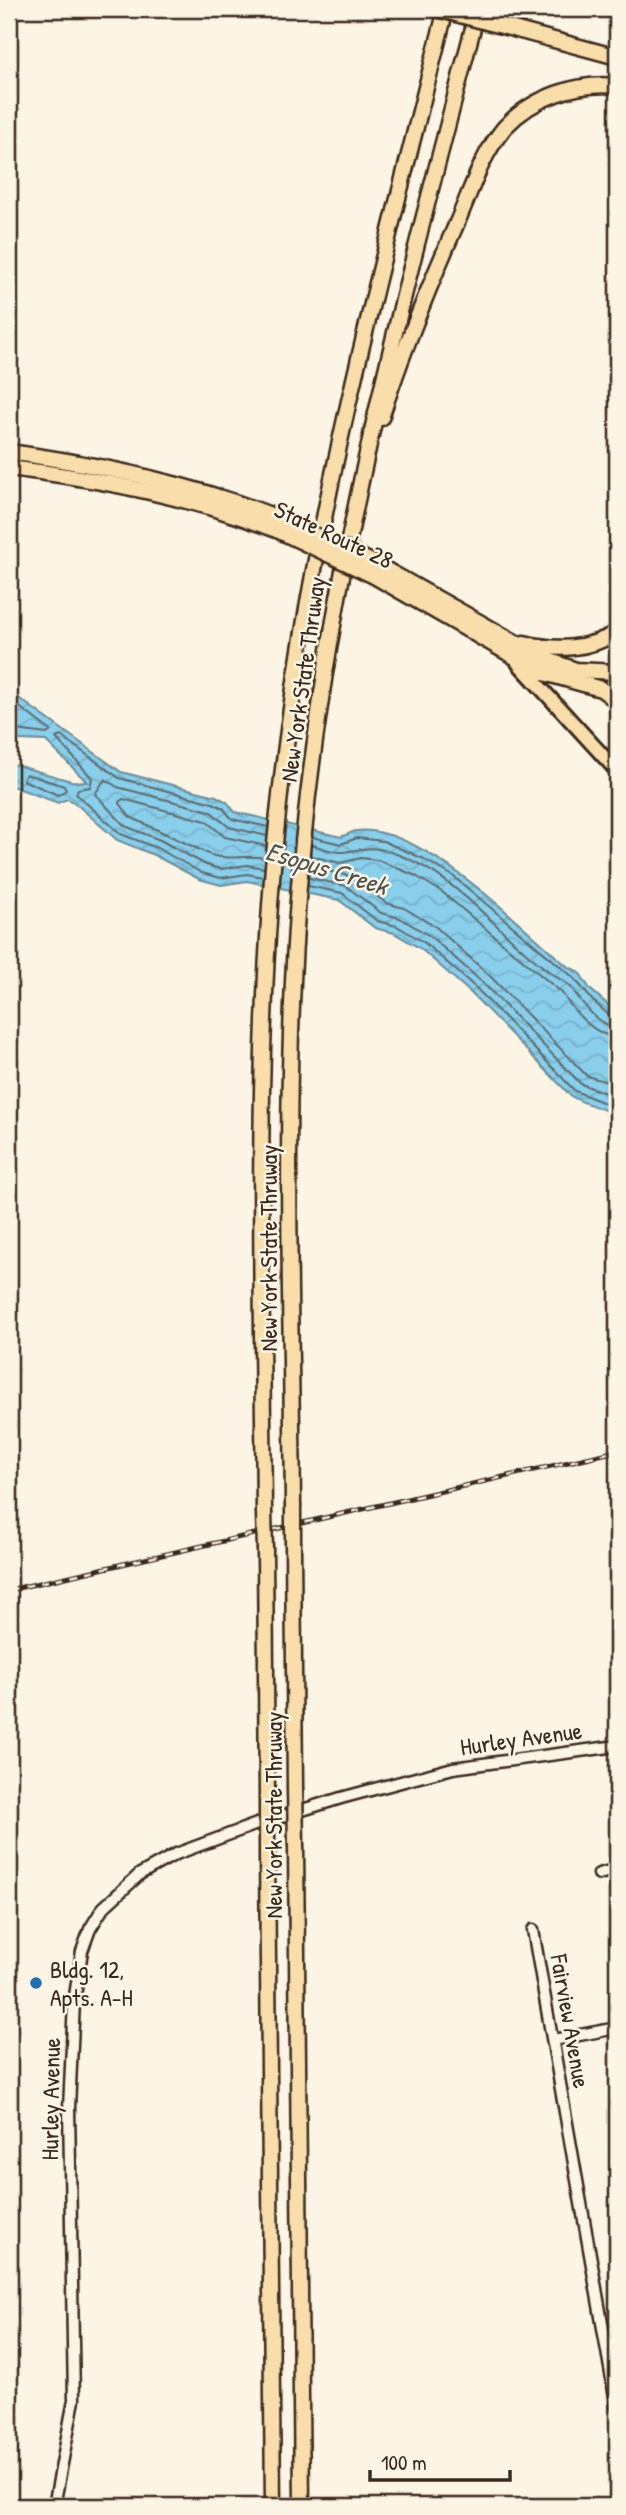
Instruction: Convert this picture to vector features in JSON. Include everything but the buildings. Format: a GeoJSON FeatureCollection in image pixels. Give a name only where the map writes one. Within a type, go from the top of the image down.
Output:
{"type":"FeatureCollection","features":[{"type":"Feature","properties":{"kind":"highway"},"geometry":{"type":"LineString","coordinates":[[437,9],[617,49]]}},
{"type":"Feature","properties":{"kind":"highway","name":"New York State Thruway"},"geometry":{"type":"LineString","coordinates":[[273,2506],[261,1094],[267,940],[281,787],[300,638],[328,486],[362,336],[444,9]]}},
{"type":"Feature","properties":{"kind":"highway"},"geometry":{"type":"LineString","coordinates":[[464,9],[617,57]]}},
{"type":"Feature","properties":{"kind":"highway","name":"New York State Thruway"},"geometry":{"type":"LineString","coordinates":[[302,2506],[290,1108],[295,941],[308,790],[333,620],[356,492],[390,344],[478,9]]}},
{"type":"Feature","properties":{"kind":"highway"},"geometry":{"type":"LineString","coordinates":[[356,492],[413,327],[473,183],[495,140],[518,116],[548,97],[579,87],[617,86]]}},
{"type":"Feature","properties":{"kind":"highway","name":"State Route 28"},"geometry":{"type":"LineString","coordinates":[[9,452],[183,485],[280,525],[375,570],[565,667],[600,674],[617,672]]}},
{"type":"Feature","properties":{"kind":"highway","name":"State Route 28"},"geometry":{"type":"LineString","coordinates":[[9,468],[139,489],[280,525]]}},
{"type":"Feature","properties":{"kind":"highway","name":"State Route 28"},"geometry":{"type":"LineString","coordinates":[[375,570],[511,655],[552,676],[601,689],[617,701]]}},
{"type":"Feature","properties":{"kind":"highway"},"geometry":{"type":"LineString","coordinates":[[507,639],[561,648],[587,645],[617,632]]}},
{"type":"Feature","properties":{"kind":"main road"},"geometry":{"type":"LineString","coordinates":[[511,655],[549,693],[617,771]]}},
{"type":"Feature","properties":{"kind":"street","name":"Hurley Avenue"},"geometry":{"type":"LineString","coordinates":[[54,2506],[74,2405],[69,2108],[73,2022],[82,1951],[90,1929],[103,1908],[140,1874],[176,1854],[329,1801],[453,1769],[617,1746]]}},
{"type":"Feature","properties":{"kind":"street"},"geometry":{"type":"LineString","coordinates":[[600,1874],[617,1869]]}},
{"type":"Feature","properties":{"kind":"street","name":"Fairview Avenue"},"geometry":{"type":"LineString","coordinates":[[533,1930],[617,2408]]}},
{"type":"Feature","properties":{"kind":"street"},"geometry":{"type":"LineString","coordinates":[[553,2040],[617,2028]]}},
{"type":"Feature","properties":{"kind":"water","name":"Esopus Creek"},"geometry":{"type":"Polygon","coordinates":[[[9,691],[121,772],[216,796],[227,802],[235,812],[341,837],[356,831],[382,833],[410,843],[468,880],[567,966],[579,972],[590,989],[617,1013],[617,1117],[571,1096],[471,993],[421,949],[394,933],[375,928],[339,900],[247,881],[221,885],[199,879],[154,855],[117,840],[74,802],[67,799],[58,803],[9,785],[9,763],[71,781],[87,782],[46,741],[20,740],[9,734],[9,691]]]}},
{"type":"Feature","properties":{"kind":"railway"},"geometry":{"type":"LineString","coordinates":[[9,1590],[617,1451]]}},
{"type":"Feature","properties":{"kind":"place","name":"Bldg. 12, Apts. A-H"},"geometry":{"type":"Point","coordinates":[36,1983]}}]}
